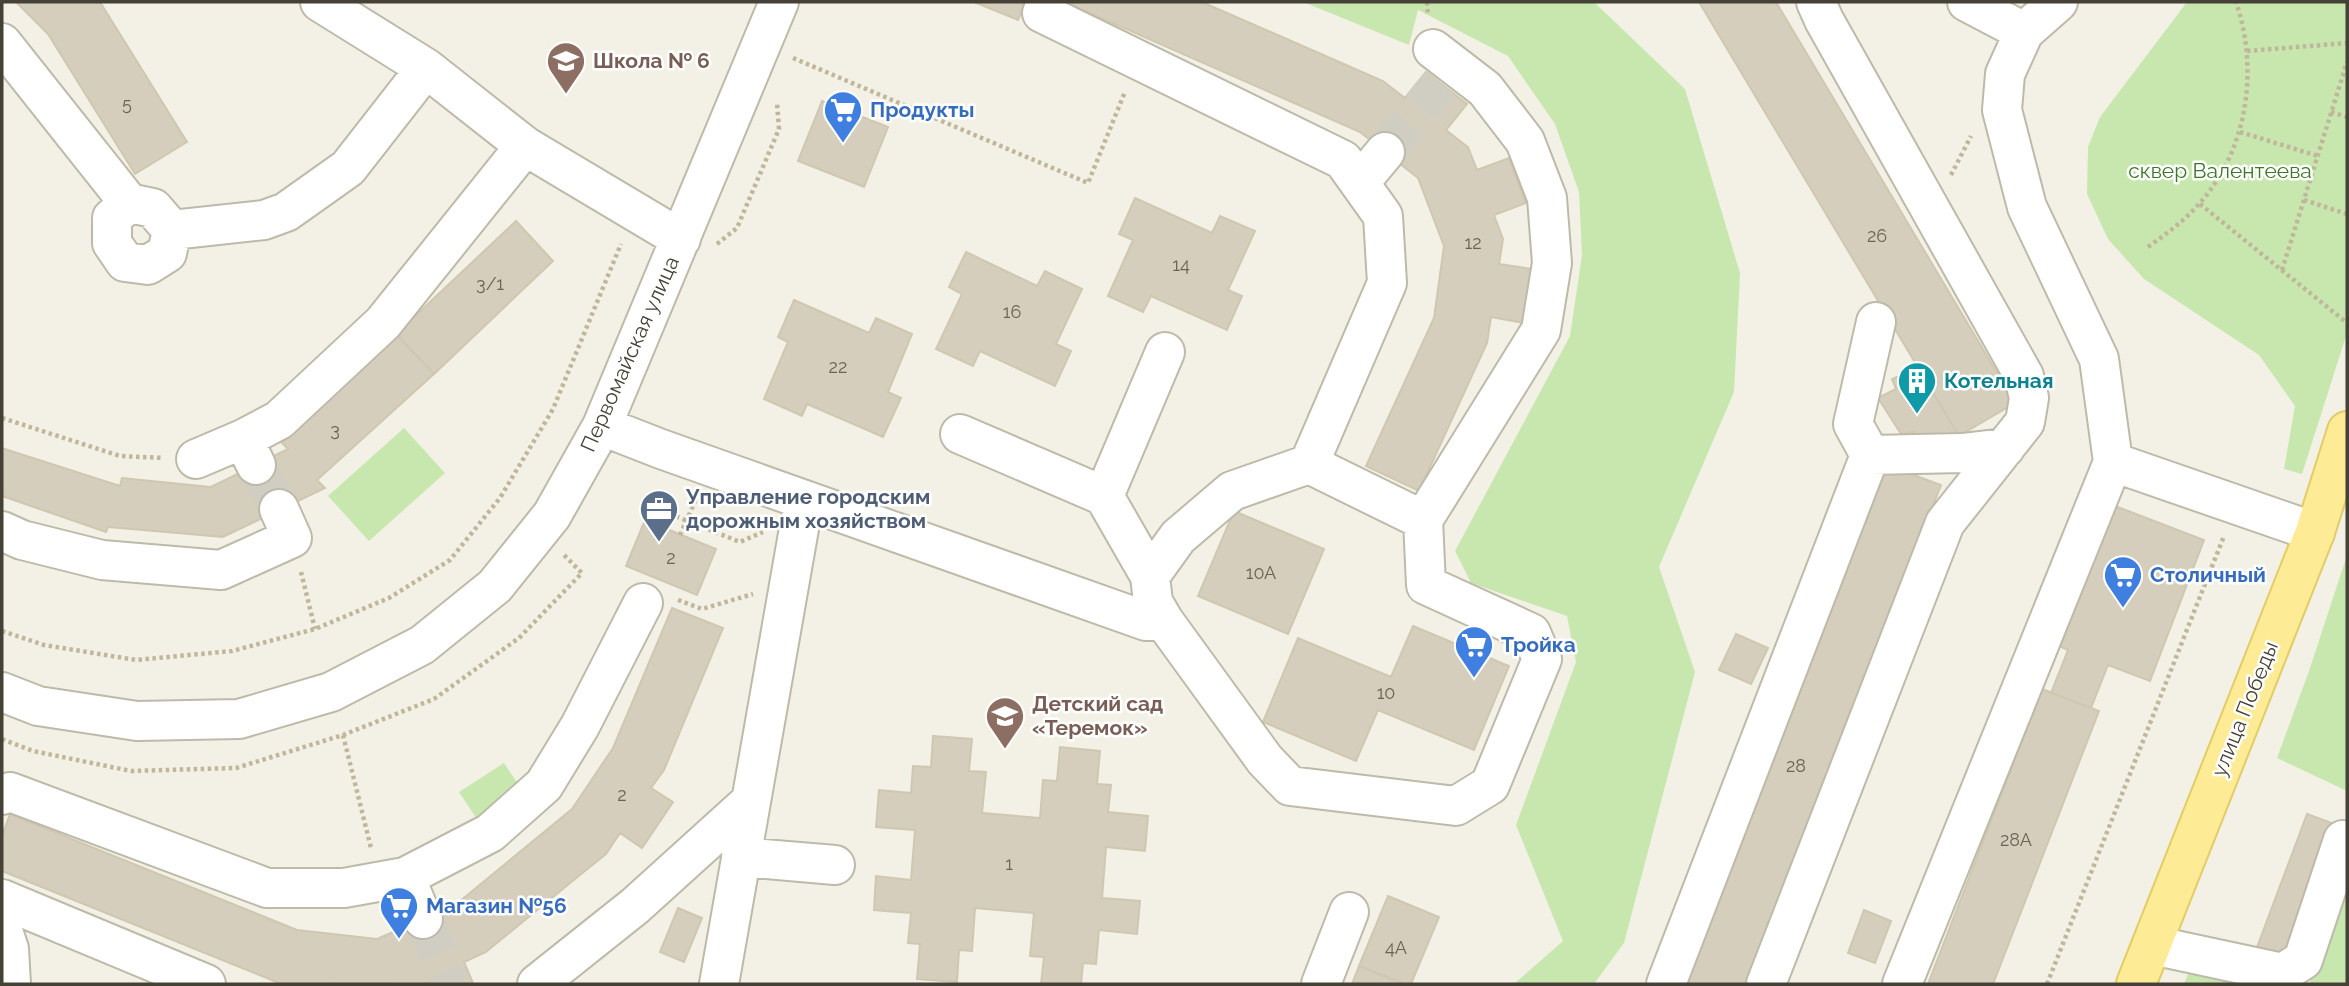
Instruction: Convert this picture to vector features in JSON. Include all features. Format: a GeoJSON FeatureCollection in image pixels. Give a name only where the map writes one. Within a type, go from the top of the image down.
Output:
{"type":"FeatureCollection","features":[{"type":"Feature","properties":{"kind":"main road","name":"улица Победы"},"geometry":{"type":"LineString","coordinates":[[2136,984],[2315,532],[2347,431]]}},
{"type":"Feature","properties":{"kind":"street"},"geometry":{"type":"LineString","coordinates":[[320,2],[426,68],[525,146],[695,244]]}},
{"type":"Feature","properties":{"kind":"street","name":"Первомайская улица"},"geometry":{"type":"LineString","coordinates":[[2,692],[38,706],[137,721],[239,719],[331,692],[422,645],[495,586],[552,515],[602,426],[695,244],[779,2]]}},
{"type":"Feature","properties":{"kind":"street"},"geometry":{"type":"LineString","coordinates":[[1047,2],[1042,13],[1343,160],[1383,216],[1387,283],[1309,464]]}},
{"type":"Feature","properties":{"kind":"street"},"geometry":{"type":"LineString","coordinates":[[1766,984],[1945,523],[2025,422],[2029,398],[2024,376],[1816,2]]}},
{"type":"Feature","properties":{"kind":"street"},"geometry":{"type":"LineString","coordinates":[[1967,2],[2024,32]]}},
{"type":"Feature","properties":{"kind":"street"},"geometry":{"type":"LineString","coordinates":[[1902,984],[2113,462],[2099,359],[2026,207],[2002,110],[2005,74],[2024,32],[2058,2]]}},
{"type":"Feature","properties":{"kind":"street"},"geometry":{"type":"LineString","coordinates":[[2,43],[129,203],[153,208],[172,230]]}},
{"type":"Feature","properties":{"kind":"street"},"geometry":{"type":"LineString","coordinates":[[960,434],[1104,496],[1150,576],[1153,602],[1164,621],[1265,760],[1290,786],[1456,806],[1490,785],[1542,659],[1531,633],[1426,585],[1423,520],[1541,330],[1552,263],[1547,198],[1525,141],[1485,89],[1439,53]]}},
{"type":"Feature","properties":{"kind":"street"},"geometry":{"type":"LineString","coordinates":[[172,230],[264,220],[286,212],[348,168],[426,68]]}},
{"type":"Feature","properties":{"kind":"street"},"geometry":{"type":"LineString","coordinates":[[196,459],[249,452],[279,420],[383,323],[525,146]]}},
{"type":"Feature","properties":{"kind":"street"},"geometry":{"type":"LineString","coordinates":[[1360,182],[1385,152]]}},
{"type":"Feature","properties":{"kind":"street"},"geometry":{"type":"LineString","coordinates":[[129,203],[112,218],[112,243],[125,262],[148,265],[167,253],[172,230]]}},
{"type":"Feature","properties":{"kind":"street"},"geometry":{"type":"LineString","coordinates":[[1665,984],[1870,456],[1853,424],[1876,323]]}},
{"type":"Feature","properties":{"kind":"street"},"geometry":{"type":"LineString","coordinates":[[1104,496],[1165,352]]}},
{"type":"Feature","properties":{"kind":"street"},"geometry":{"type":"LineString","coordinates":[[602,426],[1146,621],[1164,621]]}},
{"type":"Feature","properties":{"kind":"street"},"geometry":{"type":"LineString","coordinates":[[1870,456],[1962,453],[2005,448]]}},
{"type":"Feature","properties":{"kind":"street"},"geometry":{"type":"LineString","coordinates":[[2113,462],[2315,532]]}},
{"type":"Feature","properties":{"kind":"street"},"geometry":{"type":"LineString","coordinates":[[1150,576],[1178,537],[1232,491],[1309,464],[1423,520]]}},
{"type":"Feature","properties":{"kind":"street"},"geometry":{"type":"LineString","coordinates":[[719,984],[804,500]]}},
{"type":"Feature","properties":{"kind":"street"},"geometry":{"type":"LineString","coordinates":[[2,531],[22,540],[102,561],[220,570],[292,537],[279,509]]}},
{"type":"Feature","properties":{"kind":"street"},"geometry":{"type":"LineString","coordinates":[[2,795],[10,792],[267,888],[344,888],[392,880],[490,832],[544,785],[580,726],[643,603]]}},
{"type":"Feature","properties":{"kind":"street"},"geometry":{"type":"LineString","coordinates":[[537,984],[635,906],[751,801]]}},
{"type":"Feature","properties":{"kind":"street"},"geometry":{"type":"LineString","coordinates":[[2151,945],[2283,973],[2303,960],[2343,840]]}},
{"type":"Feature","properties":{"kind":"street"},"geometry":{"type":"LineString","coordinates":[[741,857],[835,865]]}},
{"type":"Feature","properties":{"kind":"street"},"geometry":{"type":"LineString","coordinates":[[392,880],[423,919]]}},
{"type":"Feature","properties":{"kind":"street"},"geometry":{"type":"LineString","coordinates":[[2,899],[206,984]]}},
{"type":"Feature","properties":{"kind":"street"},"geometry":{"type":"LineString","coordinates":[[1321,984],[1349,912]]}},
{"type":"Feature","properties":{"kind":"street"},"geometry":{"type":"LineString","coordinates":[[2,928],[9,950],[11,984]]}},
{"type":"Feature","properties":{"kind":"path"},"geometry":{"type":"LineString","coordinates":[[1427,2],[1439,53]]}},
{"type":"Feature","properties":{"kind":"path"},"geometry":{"type":"LineString","coordinates":[[2148,247],[2176,227],[2200,204],[2224,170],[2240,132],[2248,92],[2247,51],[2242,19],[2235,2]]}},
{"type":"Feature","properties":{"kind":"path"},"geometry":{"type":"LineString","coordinates":[[2247,51],[2347,43]]}},
{"type":"Feature","properties":{"kind":"path"},"geometry":{"type":"LineString","coordinates":[[787,70],[792,57],[1088,183],[1123,97]]}},
{"type":"Feature","properties":{"kind":"path"},"geometry":{"type":"LineString","coordinates":[[2282,270],[2347,62]]}},
{"type":"Feature","properties":{"kind":"path"},"geometry":{"type":"LineString","coordinates":[[695,244],[737,228],[779,129],[776,95]]}},
{"type":"Feature","properties":{"kind":"path"},"geometry":{"type":"LineString","coordinates":[[2332,112],[2347,117]]}},
{"type":"Feature","properties":{"kind":"path"},"geometry":{"type":"LineString","coordinates":[[1945,237],[1951,174],[1975,130]]}},
{"type":"Feature","properties":{"kind":"path"},"geometry":{"type":"LineString","coordinates":[[2240,132],[2318,156]]}},
{"type":"Feature","properties":{"kind":"path"},"geometry":{"type":"LineString","coordinates":[[2304,200],[2347,214]]}},
{"type":"Feature","properties":{"kind":"path"},"geometry":{"type":"LineString","coordinates":[[2200,204],[2347,323]]}},
{"type":"Feature","properties":{"kind":"path"},"geometry":{"type":"LineString","coordinates":[[2,631],[44,645],[136,660],[232,652],[315,629],[388,598],[450,560],[500,498],[553,409],[635,211]]}},
{"type":"Feature","properties":{"kind":"path"},"geometry":{"type":"LineString","coordinates":[[2,418],[120,456],[196,459]]}},
{"type":"Feature","properties":{"kind":"path"},"geometry":{"type":"LineString","coordinates":[[680,535],[699,492]]}},
{"type":"Feature","properties":{"kind":"path"},"geometry":{"type":"LineString","coordinates":[[650,506],[740,542],[770,529]]}},
{"type":"Feature","properties":{"kind":"path"},"geometry":{"type":"LineString","coordinates":[[2047,984],[2224,536]]}},
{"type":"Feature","properties":{"kind":"path"},"geometry":{"type":"LineString","coordinates":[[562,554],[582,573]]}},
{"type":"Feature","properties":{"kind":"path"},"geometry":{"type":"LineString","coordinates":[[304,587],[315,629]]}},
{"type":"Feature","properties":{"kind":"path"},"geometry":{"type":"LineString","coordinates":[[643,603],[673,598],[702,609],[778,587],[788,588]]}},
{"type":"Feature","properties":{"kind":"path"},"geometry":{"type":"LineString","coordinates":[[342,736],[392,880]]}},
{"type":"Feature","properties":{"kind":"green space"},"geometry":{"type":"Polygon","coordinates":[[[1303,2],[1594,2],[1685,89],[1740,273],[1734,392],[1659,567],[1695,672],[1624,943],[1594,984],[1514,984],[1563,941],[1516,825],[1576,662],[1567,616],[1471,583],[1455,551],[1570,336],[1582,255],[1579,192],[1555,124],[1508,56],[1418,10],[1409,45],[1303,2]]]}},
{"type":"Feature","properties":{"kind":"green space","name":"сквер Валентеева"},"geometry":{"type":"Polygon","coordinates":[[[2187,2],[2347,2],[2347,333],[2302,474],[2284,469],[2295,406],[2259,355],[2144,279],[2108,239],[2087,194],[2088,147],[2100,117],[2187,2]]]}},
{"type":"Feature","properties":{"kind":"green space"},"geometry":{"type":"Polygon","coordinates":[[[404,428],[445,473],[369,541],[328,496],[404,428]]]}},
{"type":"Feature","properties":{"kind":"green space"},"geometry":{"type":"Polygon","coordinates":[[[2347,555],[2347,791],[2277,758],[2347,555]]]}},
{"type":"Feature","properties":{"kind":"green space"},"geometry":{"type":"Polygon","coordinates":[[[504,763],[522,790],[477,819],[459,792],[504,763]]]}},
{"type":"Feature","properties":{"kind":"green space"},"geometry":{"type":"Polygon","coordinates":[[[2347,883],[2347,984],[2309,984],[2347,883]]]}},
{"type":"Feature","properties":{"kind":"green space"},"geometry":{"type":"Polygon","coordinates":[[[2190,969],[2276,984],[2184,984],[2190,969]]]}},
{"type":"Feature","properties":{"kind":"building"},"geometry":{"type":"Polygon","coordinates":[[[16,2],[100,2],[187,142],[135,174],[48,34],[16,2]]]}},
{"type":"Feature","properties":{"kind":"building"},"geometry":{"type":"Polygon","coordinates":[[[974,2],[1026,2],[1018,20],[974,2]]]}},
{"type":"Feature","properties":{"kind":"building"},"geometry":{"type":"Polygon","coordinates":[[[1065,2],[1202,2],[1383,81],[1405,98],[1426,72],[1467,104],[1446,130],[1468,147],[1477,170],[1509,158],[1526,203],[1494,215],[1503,239],[1499,264],[1532,269],[1524,323],[1491,317],[1487,343],[1419,491],[1366,466],[1434,318],[1444,246],[1418,178],[1360,132],[1065,2]]]}},
{"type":"Feature","properties":{"kind":"building"},"geometry":{"type":"Polygon","coordinates":[[[1699,2],[1776,2],[2015,403],[1959,436],[1699,2]]]}},
{"type":"Feature","properties":{"kind":"building","name":"Продукты"},"geometry":{"type":"Polygon","coordinates":[[[822,101],[888,127],[864,187],[798,161],[822,101]]]}},
{"type":"Feature","properties":{"kind":"building"},"geometry":{"type":"Polygon","coordinates":[[[1135,198],[1212,233],[1220,216],[1255,231],[1228,290],[1242,296],[1227,330],[1151,296],[1143,312],[1108,296],[1133,240],[1119,234],[1135,198]]]}},
{"type":"Feature","properties":{"kind":"building"},"geometry":{"type":"Polygon","coordinates":[[[516,221],[553,261],[434,374],[396,334],[516,221]]]}},
{"type":"Feature","properties":{"kind":"building"},"geometry":{"type":"Polygon","coordinates":[[[966,252],[1037,286],[1045,271],[1082,289],[1056,344],[1071,351],[1055,386],[980,351],[973,366],[936,349],[962,294],[949,287],[966,252]]]}},
{"type":"Feature","properties":{"kind":"building"},"geometry":{"type":"Polygon","coordinates":[[[794,300],[869,333],[876,318],[912,334],[888,392],[901,398],[883,437],[807,404],[802,416],[764,399],[788,342],[778,337],[794,300]]]}},
{"type":"Feature","properties":{"kind":"building"},"geometry":{"type":"Polygon","coordinates":[[[396,334],[434,374],[317,480],[325,488],[223,537],[108,527],[106,532],[2,496],[2,448],[120,486],[122,478],[211,487],[288,449],[282,443],[396,334]]]}},
{"type":"Feature","properties":{"kind":"building","name":"Котельная"},"geometry":{"type":"Polygon","coordinates":[[[1918,368],[1959,436],[1919,442],[1914,432],[1901,434],[1878,398],[1896,389],[1892,379],[1918,368]]]}},
{"type":"Feature","properties":{"kind":"building"},"geometry":{"type":"Polygon","coordinates":[[[1879,462],[1941,485],[1746,984],[1676,984],[1879,462]]]}},
{"type":"Feature","properties":{"kind":"building","name":"Столичный"},"geometry":{"type":"Polygon","coordinates":[[[2110,504],[2204,540],[2150,681],[2108,665],[2091,708],[2051,693],[2068,650],[2055,644],[2110,504]]]}},
{"type":"Feature","properties":{"kind":"building"},"geometry":{"type":"Polygon","coordinates":[[[1234,511],[1324,549],[1288,634],[1198,596],[1234,511]]]}},
{"type":"Feature","properties":{"kind":"building"},"geometry":{"type":"Polygon","coordinates":[[[645,520],[716,549],[697,595],[626,566],[645,520]]]}},
{"type":"Feature","properties":{"kind":"building"},"geometry":{"type":"Polygon","coordinates":[[[672,608],[723,628],[664,770],[651,788],[673,802],[642,848],[620,833],[606,854],[486,952],[464,962],[473,983],[471,984],[279,983],[2,871],[2,836],[10,814],[297,930],[377,939],[454,906],[572,809],[613,748],[672,608]]]}},
{"type":"Feature","properties":{"kind":"building"},"geometry":{"type":"Polygon","coordinates":[[[1413,626],[1509,666],[1474,750],[1378,710],[1356,761],[1263,722],[1298,638],[1391,677],[1413,626]]]}},
{"type":"Feature","properties":{"kind":"building"},"geometry":{"type":"Polygon","coordinates":[[[1736,634],[1768,648],[1751,684],[1719,670],[1736,634]]]}},
{"type":"Feature","properties":{"kind":"building"},"geometry":{"type":"Polygon","coordinates":[[[2042,689],[2099,711],[1993,984],[1928,984],[2042,689]]]}},
{"type":"Feature","properties":{"kind":"building"},"geometry":{"type":"Polygon","coordinates":[[[933,736],[972,739],[969,771],[986,772],[982,813],[1040,818],[1043,780],[1057,781],[1060,747],[1100,751],[1097,784],[1111,785],[1108,812],[1148,816],[1145,851],[1106,847],[1102,898],[1140,901],[1137,934],[1099,930],[1096,964],[1083,963],[1081,984],[1041,984],[1044,957],[1030,956],[1034,913],[975,908],[972,951],[959,950],[957,982],[917,979],[920,944],[908,943],[911,913],[874,910],[876,876],[911,880],[915,830],[876,827],[879,790],[911,793],[913,766],[931,767],[933,736]]]}},
{"type":"Feature","properties":{"kind":"building"},"geometry":{"type":"Polygon","coordinates":[[[2307,814],[2340,826],[2289,963],[2256,950],[2307,814]]]}},
{"type":"Feature","properties":{"kind":"building"},"geometry":{"type":"Polygon","coordinates":[[[1388,896],[1439,917],[1411,984],[1404,984],[1359,966],[1388,896]]]}},
{"type":"Feature","properties":{"kind":"building"},"geometry":{"type":"Polygon","coordinates":[[[678,908],[702,918],[684,962],[660,952],[678,908]]]}},
{"type":"Feature","properties":{"kind":"building"},"geometry":{"type":"Polygon","coordinates":[[[1864,910],[1891,921],[1875,963],[1848,953],[1864,910]]]}},
{"type":"Feature","properties":{"kind":"building"},"geometry":{"type":"Polygon","coordinates":[[[1359,966],[1404,984],[1352,984],[1359,966]]]}},
{"type":"Feature","properties":{"kind":"tunnel"},"geometry":{"type":"LineString","coordinates":[[1385,152],[1440,83]]}},
{"type":"Feature","properties":{"kind":"tunnel"},"geometry":{"type":"LineString","coordinates":[[256,465],[279,509]]}},
{"type":"Feature","properties":{"kind":"tunnel"},"geometry":{"type":"LineString","coordinates":[[423,919],[451,984]]}},
{"type":"Feature","properties":{"kind":"place","name":"Школа № 6"},"geometry":{"type":"Point","coordinates":[566,95]}},
{"type":"Feature","properties":{"kind":"place","name":"Продукты"},"geometry":{"type":"Point","coordinates":[843,144]}},
{"type":"Feature","properties":{"kind":"place","name":"Котельная"},"geometry":{"type":"Point","coordinates":[1917,415]}},
{"type":"Feature","properties":{"kind":"place","name":"Управление городским дорожным хозяйством"},"geometry":{"type":"Point","coordinates":[659,543]}},
{"type":"Feature","properties":{"kind":"place","name":"Столичный"},"geometry":{"type":"Point","coordinates":[2123,609]}},
{"type":"Feature","properties":{"kind":"place","name":"Тройка"},"geometry":{"type":"Point","coordinates":[1474,679]}},
{"type":"Feature","properties":{"kind":"place","name":"Детский сад «Теремок»"},"geometry":{"type":"Point","coordinates":[1005,750]}},
{"type":"Feature","properties":{"kind":"place","name":"Магазин №56"},"geometry":{"type":"Point","coordinates":[399,940]}}]}
